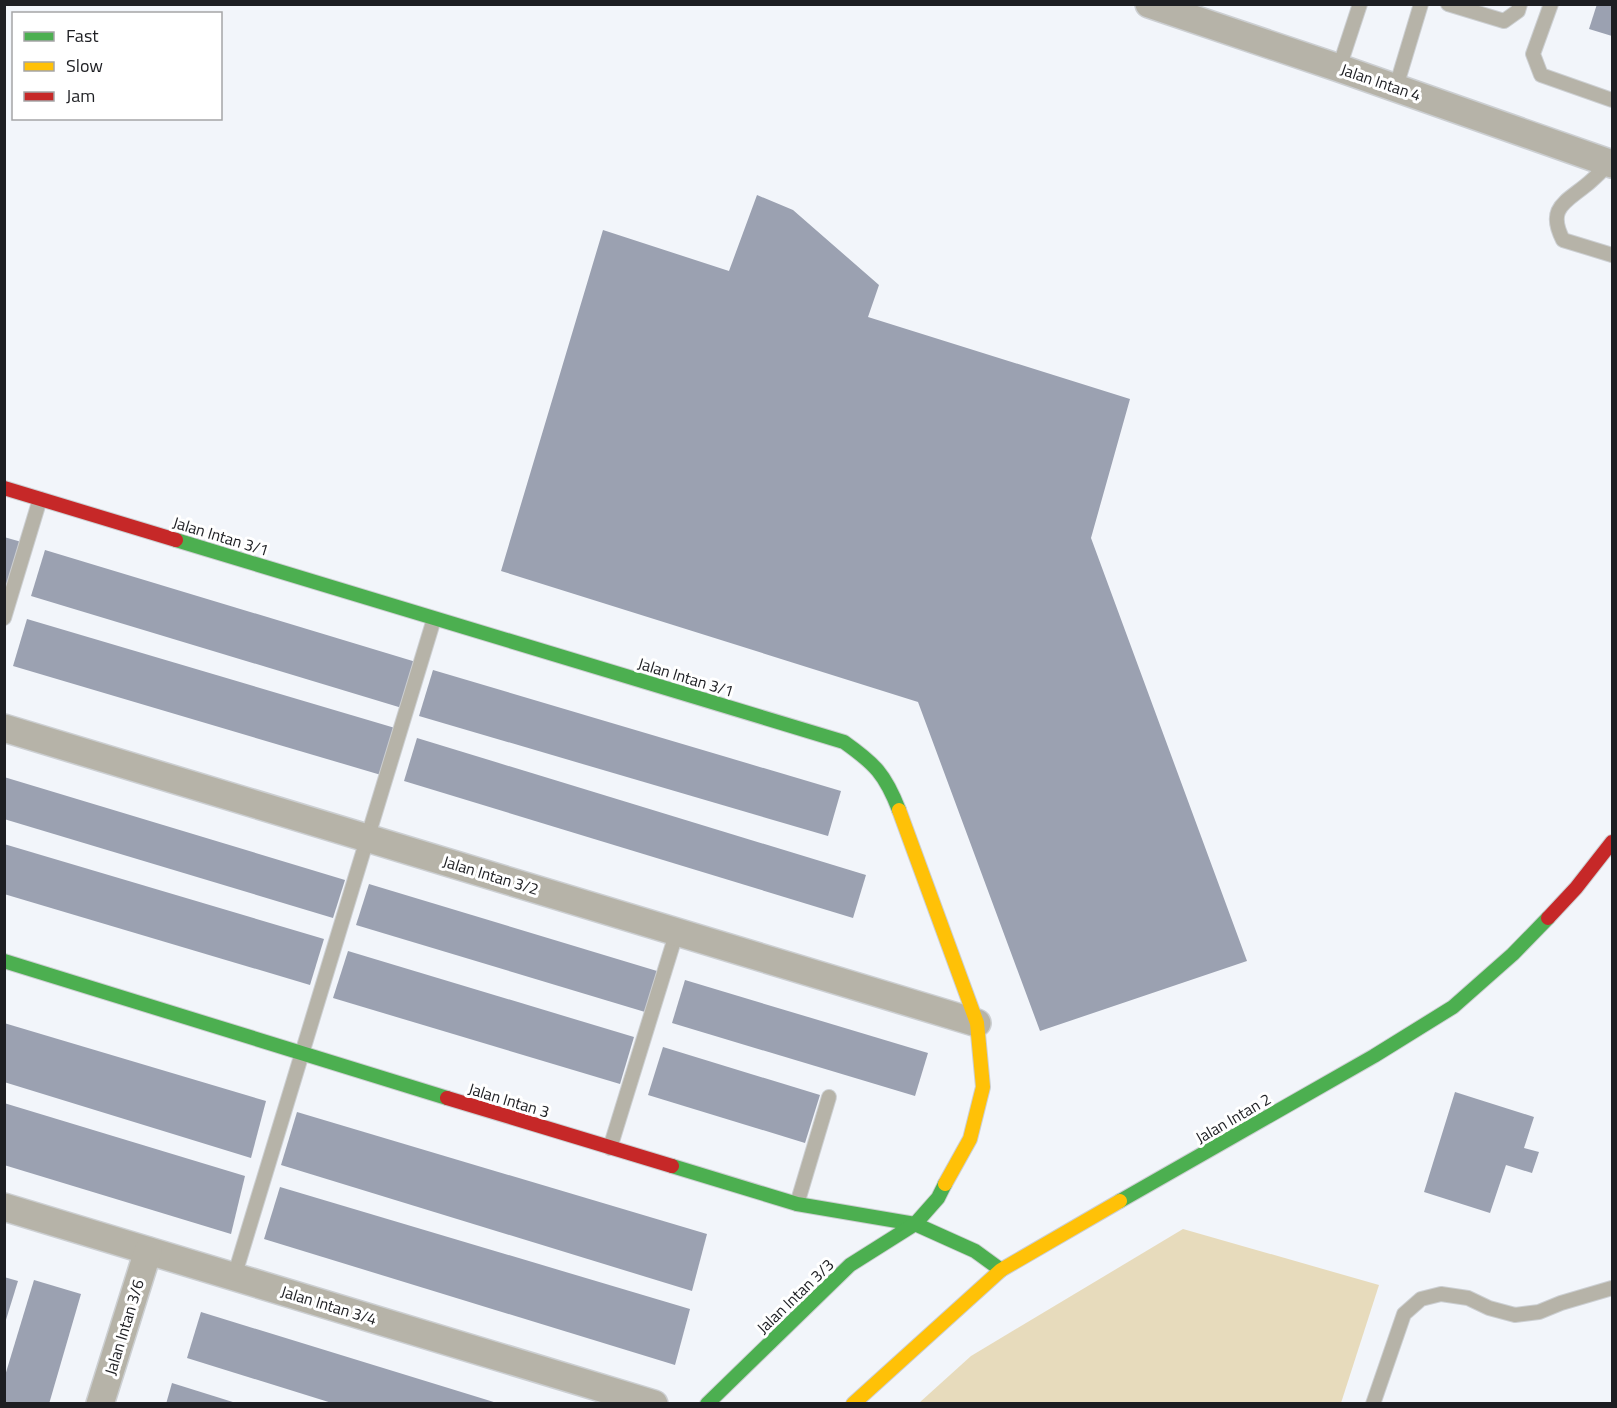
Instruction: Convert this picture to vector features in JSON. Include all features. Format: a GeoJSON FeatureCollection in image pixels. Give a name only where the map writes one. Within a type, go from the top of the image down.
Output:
{"type":"FeatureCollection","features":[{"type":"Feature","properties":{"kind":"street","name":"Jalan Intan 4"},"geometry":{"type":"LineString","coordinates":[[1149,4],[1396,87],[1611,163]]}},
{"type":"Feature","properties":{"kind":"street","name":"Jalan Intan 3/1"},"geometry":{"type":"LineString","coordinates":[[4,488],[844,742],[868,759],[889,784],[977,1023],[983,1087],[970,1139],[938,1198],[915,1224]]}},
{"type":"Feature","properties":{"kind":"street","name":"Jalan Intan 3/2"},"geometry":{"type":"LineString","coordinates":[[4,728],[977,1023]]}},
{"type":"Feature","properties":{"kind":"street","name":"Jalan Intan 2"},"geometry":{"type":"LineString","coordinates":[[853,1404],[1001,1270],[1374,1056],[1453,1007],[1513,954],[1576,888],[1612,842]]}},
{"type":"Feature","properties":{"kind":"street","name":"Jalan Intan 3"},"geometry":{"type":"LineString","coordinates":[[4,961],[301,1054],[797,1204],[915,1224],[975,1251],[1001,1270]]}},
{"type":"Feature","properties":{"kind":"street","name":"Jalan Intan 3/4"},"geometry":{"type":"LineString","coordinates":[[4,1207],[654,1404]]}},
{"type":"Feature","properties":{"kind":"street","name":"Jalan Intan 3/3"},"geometry":{"type":"LineString","coordinates":[[707,1404],[850,1265],[915,1224]]}},
{"type":"Feature","properties":{"kind":"street","name":"Jalan Intan 3/6"},"geometry":{"type":"LineString","coordinates":[[100,1404],[148,1251]]}},
{"type":"Feature","properties":{"kind":"lane"},"geometry":{"type":"LineString","coordinates":[[1340,68],[1360,4]]}},
{"type":"Feature","properties":{"kind":"lane"},"geometry":{"type":"LineString","coordinates":[[1396,87],[1421,4]]}},
{"type":"Feature","properties":{"kind":"lane"},"geometry":{"type":"LineString","coordinates":[[1448,4],[1504,21],[1518,11],[1520,4]]}},
{"type":"Feature","properties":{"kind":"lane"},"geometry":{"type":"LineString","coordinates":[[1551,4],[1533,54],[1541,75],[1612,100]]}},
{"type":"Feature","properties":{"kind":"lane"},"geometry":{"type":"LineString","coordinates":[[1611,163],[1570,196],[1558,210],[1556,227],[1563,240],[1612,255]]}},
{"type":"Feature","properties":{"kind":"lane"},"geometry":{"type":"LineString","coordinates":[[4,618],[40,499]]}},
{"type":"Feature","properties":{"kind":"lane"},"geometry":{"type":"LineString","coordinates":[[234,1276],[434,619]]}},
{"type":"Feature","properties":{"kind":"lane"},"geometry":{"type":"LineString","coordinates":[[1576,888],[1603,875]]}},
{"type":"Feature","properties":{"kind":"lane"},"geometry":{"type":"LineString","coordinates":[[610,1148],[677,931]]}},
{"type":"Feature","properties":{"kind":"lane"},"geometry":{"type":"LineString","coordinates":[[797,1204],[829,1097]]}},
{"type":"Feature","properties":{"kind":"lane"},"geometry":{"type":"LineString","coordinates":[[1373,1404],[1404,1314],[1421,1299],[1441,1294],[1468,1298],[1489,1308],[1515,1314],[1539,1312],[1612,1288]]}},
{"type":"Feature","properties":{"kind":"shaded area"},"geometry":{"type":"Polygon","coordinates":[[[1183,1229],[1379,1285],[1341,1403],[919,1403],[971,1356],[1183,1229]]]}},
{"type":"Feature","properties":{"kind":"building"},"geometry":{"type":"Polygon","coordinates":[[[1597,4],[1612,4],[1612,36],[1589,29],[1597,4]]]}},
{"type":"Feature","properties":{"kind":"building"},"geometry":{"type":"Polygon","coordinates":[[[757,195],[793,210],[879,285],[868,317],[1130,399],[1091,538],[1247,961],[1040,1031],[918,702],[501,571],[603,230],[729,271],[757,195]]]}},
{"type":"Feature","properties":{"kind":"building"},"geometry":{"type":"Polygon","coordinates":[[[4,537],[25,543],[10,592],[4,591],[4,537]]]}},
{"type":"Feature","properties":{"kind":"building"},"geometry":{"type":"Polygon","coordinates":[[[45,550],[416,662],[402,708],[31,596],[45,550]]]}},
{"type":"Feature","properties":{"kind":"building"},"geometry":{"type":"Polygon","coordinates":[[[27,619],[395,728],[381,775],[13,666],[27,619]]]}},
{"type":"Feature","properties":{"kind":"building"},"geometry":{"type":"Polygon","coordinates":[[[433,670],[841,791],[828,836],[419,716],[433,670]]]}},
{"type":"Feature","properties":{"kind":"building"},"geometry":{"type":"Polygon","coordinates":[[[417,738],[866,875],[853,918],[404,781],[417,738]]]}},
{"type":"Feature","properties":{"kind":"building"},"geometry":{"type":"Polygon","coordinates":[[[4,777],[345,880],[333,918],[4,819],[4,777]]]}},
{"type":"Feature","properties":{"kind":"building"},"geometry":{"type":"Polygon","coordinates":[[[4,844],[324,939],[310,985],[4,894],[4,844]]]}},
{"type":"Feature","properties":{"kind":"building"},"geometry":{"type":"Polygon","coordinates":[[[369,884],[657,971],[645,1012],[356,925],[369,884]]]}},
{"type":"Feature","properties":{"kind":"building"},"geometry":{"type":"Polygon","coordinates":[[[348,951],[634,1037],[620,1084],[333,998],[348,951]]]}},
{"type":"Feature","properties":{"kind":"building"},"geometry":{"type":"Polygon","coordinates":[[[685,980],[928,1053],[915,1096],[672,1023],[685,980]]]}},
{"type":"Feature","properties":{"kind":"building"},"geometry":{"type":"Polygon","coordinates":[[[4,1023],[266,1101],[251,1158],[4,1082],[4,1023]]]}},
{"type":"Feature","properties":{"kind":"building"},"geometry":{"type":"Polygon","coordinates":[[[663,1047],[820,1095],[805,1143],[648,1095],[663,1047]]]}},
{"type":"Feature","properties":{"kind":"building"},"geometry":{"type":"Polygon","coordinates":[[[1455,1092],[1534,1117],[1524,1148],[1539,1152],[1532,1173],[1506,1165],[1490,1213],[1424,1192],[1455,1092]]]}},
{"type":"Feature","properties":{"kind":"building"},"geometry":{"type":"Polygon","coordinates":[[[4,1103],[245,1176],[231,1234],[4,1165],[4,1103]]]}},
{"type":"Feature","properties":{"kind":"building"},"geometry":{"type":"Polygon","coordinates":[[[297,1112],[707,1234],[692,1291],[281,1165],[297,1112]]]}},
{"type":"Feature","properties":{"kind":"building"},"geometry":{"type":"Polygon","coordinates":[[[280,1187],[690,1309],[675,1365],[264,1239],[280,1187]]]}},
{"type":"Feature","properties":{"kind":"building"},"geometry":{"type":"Polygon","coordinates":[[[4,1277],[18,1281],[5,1323],[4,1323],[4,1277]]]}},
{"type":"Feature","properties":{"kind":"building"},"geometry":{"type":"Polygon","coordinates":[[[34,1280],[81,1294],[49,1404],[4,1404],[4,1379],[34,1280]]]}},
{"type":"Feature","properties":{"kind":"building"},"geometry":{"type":"Polygon","coordinates":[[[201,1312],[497,1404],[335,1404],[187,1358],[201,1312]]]}},
{"type":"Feature","properties":{"kind":"building"},"geometry":{"type":"Polygon","coordinates":[[[172,1383],[236,1403],[236,1404],[166,1404],[172,1383]]]}},
{"type":"Feature","properties":{"kind":"traffic: fast"},"geometry":{"type":"LineString","coordinates":[[176,540],[844,742],[864,757],[884,778],[899,810]]}},
{"type":"Feature","properties":{"kind":"traffic: fast"},"geometry":{"type":"LineString","coordinates":[[1120,1201],[1374,1056],[1453,1007],[1513,954],[1548,918]]}},
{"type":"Feature","properties":{"kind":"traffic: fast"},"geometry":{"type":"LineString","coordinates":[[4,961],[447,1098]]}},
{"type":"Feature","properties":{"kind":"traffic: fast"},"geometry":{"type":"LineString","coordinates":[[672,1166],[797,1204],[915,1224],[975,1251],[1001,1270]]}},
{"type":"Feature","properties":{"kind":"traffic: fast"},"geometry":{"type":"LineString","coordinates":[[707,1404],[850,1265],[915,1224],[938,1198],[945,1184]]}},
{"type":"Feature","properties":{"kind":"traffic: slow"},"geometry":{"type":"LineString","coordinates":[[899,810],[977,1023],[983,1087],[970,1139],[945,1184]]}},
{"type":"Feature","properties":{"kind":"traffic: slow"},"geometry":{"type":"LineString","coordinates":[[853,1404],[1001,1270],[1120,1201]]}},
{"type":"Feature","properties":{"kind":"traffic: jam"},"geometry":{"type":"LineString","coordinates":[[4,488],[176,540]]}},
{"type":"Feature","properties":{"kind":"traffic: jam"},"geometry":{"type":"LineString","coordinates":[[1548,918],[1576,888],[1612,842]]}},
{"type":"Feature","properties":{"kind":"traffic: jam"},"geometry":{"type":"LineString","coordinates":[[447,1098],[672,1166]]}}]}
